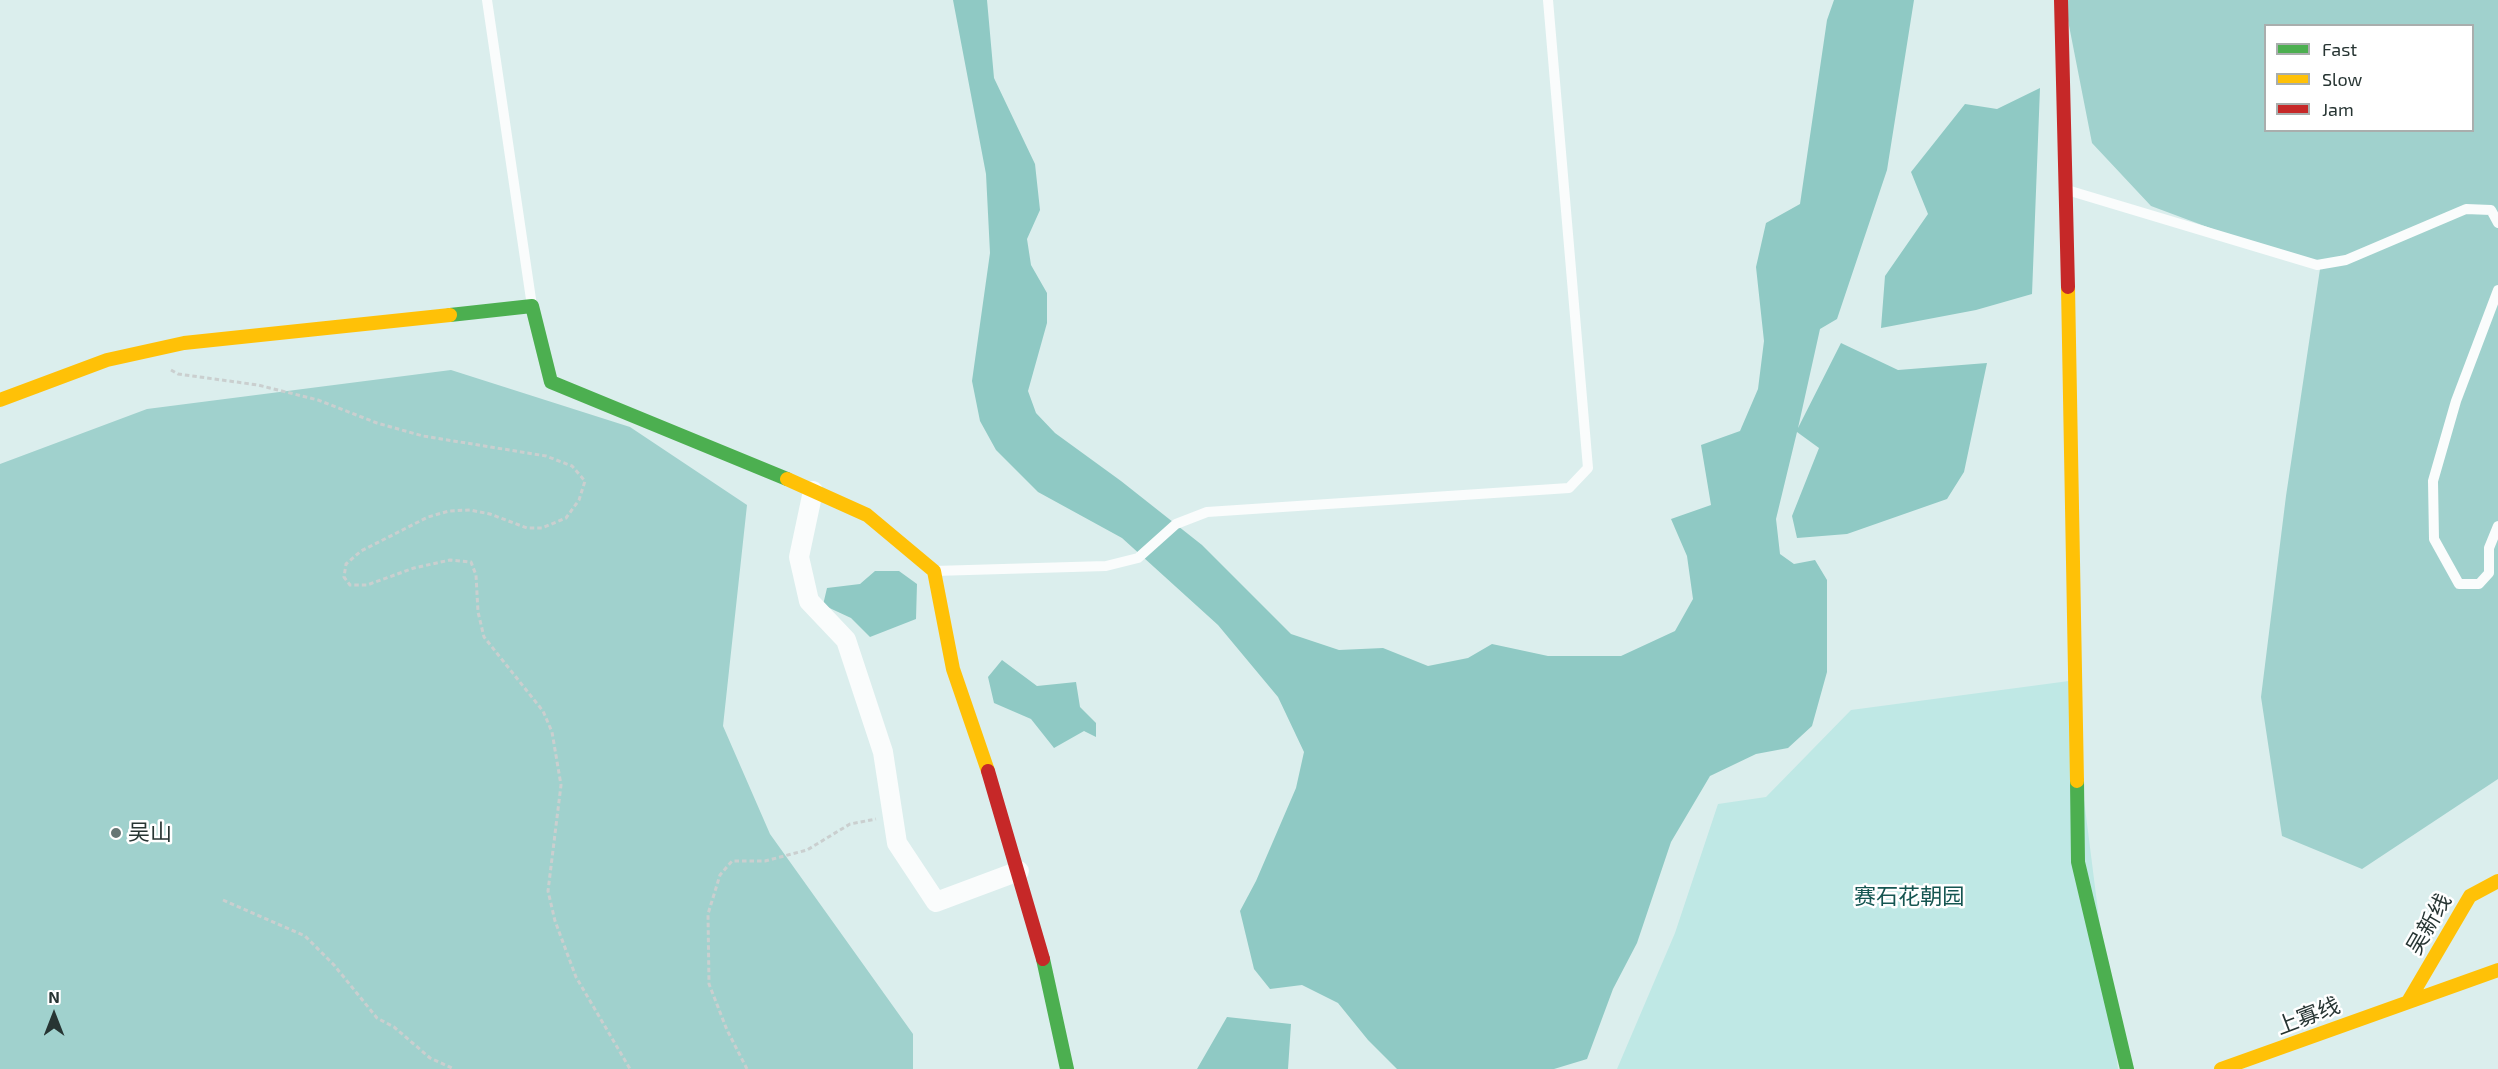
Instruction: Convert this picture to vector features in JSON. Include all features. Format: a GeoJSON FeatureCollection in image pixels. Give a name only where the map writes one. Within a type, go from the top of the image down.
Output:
{"type":"FeatureCollection","features":[{"type":"Feature","properties":{"kind":"street"},"geometry":{"type":"LineString","coordinates":[[2061,0],[2075,581],[2078,862],[2127,1069]]}},
{"type":"Feature","properties":{"kind":"street"},"geometry":{"type":"LineString","coordinates":[[0,400],[107,360],[184,343],[532,306],[551,382],[763,468],[867,515],[934,571],[953,669],[996,793],[1038,936],[1067,1069]]}},
{"type":"Feature","properties":{"kind":"street"},"geometry":{"type":"LineString","coordinates":[[813,491],[799,556],[809,601],[846,640],[883,752],[897,843],[936,902],[1019,871]]}},
{"type":"Feature","properties":{"kind":"street","name":"吴新线"},"geometry":{"type":"LineString","coordinates":[[2409,1000],[2470,896],[2498,881]]}},
{"type":"Feature","properties":{"kind":"street","name":"上寡线"},"geometry":{"type":"LineString","coordinates":[[2221,1069],[2498,970]]}},
{"type":"Feature","properties":{"kind":"lane"},"geometry":{"type":"LineString","coordinates":[[488,0],[532,306]]}},
{"type":"Feature","properties":{"kind":"lane"},"geometry":{"type":"LineString","coordinates":[[934,571],[1106,566],[1138,558],[1176,524],[1207,512],[1569,488],[1588,468],[1548,0]]}},
{"type":"Feature","properties":{"kind":"lane"},"geometry":{"type":"LineString","coordinates":[[2067,190],[2318,265],[2346,260],[2466,209],[2491,210],[2498,223]]}},
{"type":"Feature","properties":{"kind":"lane"},"geometry":{"type":"LineString","coordinates":[[2498,290],[2456,401],[2433,481],[2434,539],[2459,584],[2479,584],[2489,573],[2489,548],[2498,526]]}},
{"type":"Feature","properties":{"kind":"path"},"geometry":{"type":"LineString","coordinates":[[169,368],[178,374],[258,385],[318,400],[377,423],[423,436],[546,456],[572,466],[585,481],[579,500],[566,518],[542,528],[527,528],[490,513],[470,510],[449,511],[428,517],[361,551],[346,564],[344,578],[350,585],[368,585],[414,568],[450,560],[471,562],[476,575],[478,612],[484,637],[543,711],[552,732],[561,785],[548,891],[555,921],[576,977],[630,1069]]}},
{"type":"Feature","properties":{"kind":"path"},"geometry":{"type":"LineString","coordinates":[[747,1069],[727,1030],[709,984],[708,914],[720,875],[732,861],[765,861],[807,850],[850,824],[893,816]]}},
{"type":"Feature","properties":{"kind":"path"},"geometry":{"type":"LineString","coordinates":[[223,900],[305,936],[334,965],[377,1018],[394,1027],[430,1058],[454,1069]]}},
{"type":"Feature","properties":{"kind":"green space","name":"赛石花朝园"},"geometry":{"type":"Polygon","coordinates":[[[2069,681],[2118,1069],[1617,1069],[1675,933],[1718,804],[1766,797],[1851,710],[2069,681]]]}},
{"type":"Feature","properties":{"kind":"shaded area"},"geometry":{"type":"Polygon","coordinates":[[[953,0],[987,0],[994,78],[1035,164],[1040,210],[1027,239],[1031,265],[1047,293],[1047,323],[1028,391],[1036,413],[1055,433],[1121,481],[1202,545],[1291,634],[1339,650],[1383,648],[1428,666],[1468,658],[1492,644],[1548,656],[1621,656],[1675,631],[1693,599],[1687,556],[1671,519],[1711,505],[1701,445],[1740,431],[1758,389],[1764,341],[1756,267],[1766,223],[1800,204],[1827,20],[1834,0],[1914,0],[1887,170],[1837,319],[1820,329],[1798,428],[1841,343],[1898,370],[1987,363],[1964,472],[1947,499],[1847,534],[1797,538],[1792,516],[1819,448],[1797,432],[1776,519],[1780,554],[1794,564],[1815,560],[1827,580],[1827,672],[1812,726],[1788,748],[1756,754],[1710,776],[1671,842],[1637,943],[1613,989],[1587,1059],[1554,1069],[1397,1069],[1368,1040],[1338,1003],[1302,985],[1270,989],[1254,969],[1240,911],[1256,881],[1296,788],[1304,752],[1278,697],[1218,625],[1122,538],[1038,492],[996,450],[980,421],[972,381],[990,253],[986,174],[953,0]]]}},
{"type":"Feature","properties":{"kind":"shaded area"},"geometry":{"type":"Polygon","coordinates":[[[2064,0],[2498,0],[2498,779],[2362,869],[2282,836],[2261,697],[2286,496],[2320,269],[2151,206],[2092,143],[2064,0]]]}},
{"type":"Feature","properties":{"kind":"shaded area"},"geometry":{"type":"Polygon","coordinates":[[[2040,88],[2032,294],[1976,310],[1881,328],[1885,276],[1928,214],[1911,172],[1965,104],[1997,109],[2040,88]]]}},
{"type":"Feature","properties":{"kind":"shaded area"},"geometry":{"type":"Polygon","coordinates":[[[451,370],[630,427],[747,505],[723,726],[770,834],[913,1034],[913,1069],[0,1069],[0,464],[147,409],[451,370]]]}},
{"type":"Feature","properties":{"kind":"shaded area"},"geometry":{"type":"Polygon","coordinates":[[[875,571],[899,571],[917,584],[916,619],[870,637],[851,618],[823,605],[827,588],[860,584],[875,571]]]}},
{"type":"Feature","properties":{"kind":"shaded area"},"geometry":{"type":"Polygon","coordinates":[[[1002,660],[1037,686],[1076,682],[1080,707],[1096,723],[1096,737],[1084,731],[1054,748],[1031,719],[994,703],[988,677],[1002,660]]]}},
{"type":"Feature","properties":{"kind":"shaded area"},"geometry":{"type":"Polygon","coordinates":[[[1227,1017],[1291,1024],[1288,1069],[1197,1069],[1227,1017]]]}},
{"type":"Feature","properties":{"kind":"traffic: fast"},"geometry":{"type":"LineString","coordinates":[[450,315],[532,306],[551,382],[787,479]]}},
{"type":"Feature","properties":{"kind":"traffic: fast"},"geometry":{"type":"LineString","coordinates":[[2077,781],[2078,862],[2127,1069]]}},
{"type":"Feature","properties":{"kind":"traffic: fast"},"geometry":{"type":"LineString","coordinates":[[1043,959],[1067,1069]]}},
{"type":"Feature","properties":{"kind":"traffic: slow"},"geometry":{"type":"LineString","coordinates":[[2068,287],[2077,781]]}},
{"type":"Feature","properties":{"kind":"traffic: slow"},"geometry":{"type":"LineString","coordinates":[[0,400],[107,360],[184,343],[450,315]]}},
{"type":"Feature","properties":{"kind":"traffic: slow"},"geometry":{"type":"LineString","coordinates":[[787,479],[867,515],[934,571],[953,669],[988,771]]}},
{"type":"Feature","properties":{"kind":"traffic: slow"},"geometry":{"type":"LineString","coordinates":[[2409,1000],[2470,896],[2498,881]]}},
{"type":"Feature","properties":{"kind":"traffic: slow"},"geometry":{"type":"LineString","coordinates":[[2221,1069],[2498,970]]}},
{"type":"Feature","properties":{"kind":"traffic: jam"},"geometry":{"type":"LineString","coordinates":[[2061,0],[2068,287]]}},
{"type":"Feature","properties":{"kind":"traffic: jam"},"geometry":{"type":"LineString","coordinates":[[988,771],[1043,959]]}},
{"type":"Feature","properties":{"kind":"place","name":"吴山"},"geometry":{"type":"Point","coordinates":[116,833]}}]}
